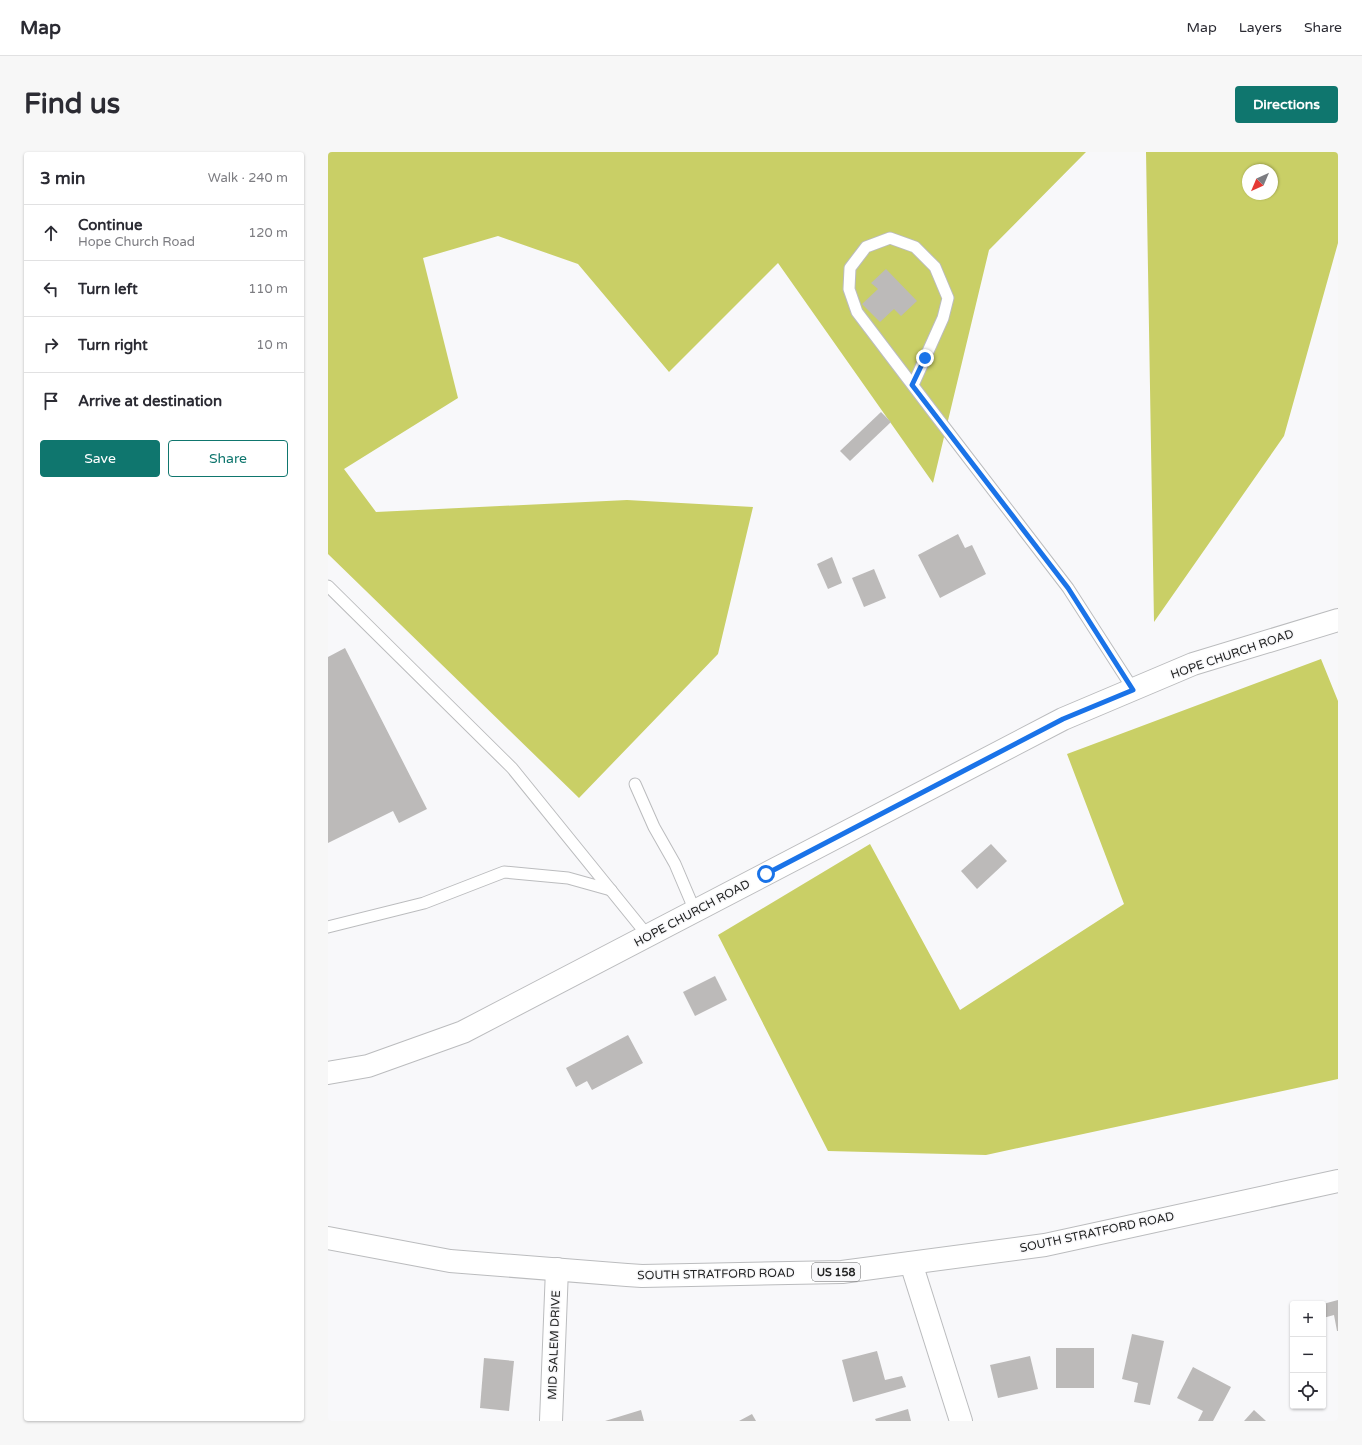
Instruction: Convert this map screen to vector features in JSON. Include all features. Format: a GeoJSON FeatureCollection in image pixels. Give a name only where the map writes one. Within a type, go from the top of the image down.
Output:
{"type":"FeatureCollection","features":[{"type":"Feature","properties":{"kind":"street","name":"HOPE CHURCH ROAD"},"geometry":{"type":"LineString","coordinates":[[328,1073],[368,1066],[463,1032],[1063,719],[1193,664],[1338,620]]}},
{"type":"Feature","properties":{"kind":"street","name":"SOUTH STRATFORD ROAD"},"geometry":{"type":"LineString","coordinates":[[328,1238],[450,1260],[650,1276],[842,1272],[1045,1245],[1338,1180]]}},
{"type":"Feature","properties":{"kind":"street"},"geometry":{"type":"LineString","coordinates":[[911,1263],[962,1421]]}},
{"type":"Feature","properties":{"kind":"street","name":"MID SALEM DRIVE"},"geometry":{"type":"LineString","coordinates":[[551,1421],[557,1269]]}},
{"type":"Feature","properties":{"kind":"lane"},"geometry":{"type":"LineString","coordinates":[[912,385],[944,318],[948,298],[935,267],[915,247],[890,238],[866,247],[850,268],[849,289],[857,312],[912,385],[1068,588],[1133,690]]}},
{"type":"Feature","properties":{"kind":"lane"},"geometry":{"type":"LineString","coordinates":[[328,586],[512,768],[648,936]]}},
{"type":"Feature","properties":{"kind":"lane"},"geometry":{"type":"LineString","coordinates":[[635,784],[654,827],[675,864],[695,911]]}},
{"type":"Feature","properties":{"kind":"lane"},"geometry":{"type":"LineString","coordinates":[[328,927],[424,903],[504,872],[568,878],[611,890]]}},
{"type":"Feature","properties":{"kind":"green space"},"geometry":{"type":"Polygon","coordinates":[[[328,152],[1086,152],[989,250],[933,483],[778,263],[669,372],[578,264],[498,236],[423,258],[458,398],[344,469],[376,512],[627,500],[753,507],[718,654],[579,798],[328,554],[328,152]]]}},
{"type":"Feature","properties":{"kind":"green space"},"geometry":{"type":"Polygon","coordinates":[[[1146,152],[1338,152],[1338,243],[1284,436],[1154,622],[1146,152]]]}},
{"type":"Feature","properties":{"kind":"green space"},"geometry":{"type":"Polygon","coordinates":[[[1321,659],[1338,701],[1338,1079],[986,1155],[828,1151],[718,935],[870,844],[960,1010],[1124,904],[1067,754],[1321,659]]]}},
{"type":"Feature","properties":{"kind":"building"},"geometry":{"type":"Polygon","coordinates":[[[886,269],[917,301],[901,316],[894,309],[880,322],[862,304],[878,289],[871,283],[886,269]]]}},
{"type":"Feature","properties":{"kind":"building"},"geometry":{"type":"Polygon","coordinates":[[[881,412],[891,422],[850,461],[840,451],[881,412]]]}},
{"type":"Feature","properties":{"kind":"building"},"geometry":{"type":"Polygon","coordinates":[[[958,534],[965,548],[972,545],[986,574],[940,598],[918,555],[958,534]]]}},
{"type":"Feature","properties":{"kind":"building"},"geometry":{"type":"Polygon","coordinates":[[[832,557],[842,583],[828,589],[817,564],[832,557]]]}},
{"type":"Feature","properties":{"kind":"building"},"geometry":{"type":"Polygon","coordinates":[[[874,569],[886,598],[864,607],[852,578],[874,569]]]}},
{"type":"Feature","properties":{"kind":"building"},"geometry":{"type":"Polygon","coordinates":[[[345,648],[427,809],[399,823],[393,811],[328,843],[328,657],[345,648]]]}},
{"type":"Feature","properties":{"kind":"building"},"geometry":{"type":"Polygon","coordinates":[[[991,844],[1007,861],[977,889],[961,871],[991,844]]]}},
{"type":"Feature","properties":{"kind":"building"},"geometry":{"type":"Polygon","coordinates":[[[715,976],[727,1000],[695,1016],[683,992],[715,976]]]}},
{"type":"Feature","properties":{"kind":"building"},"geometry":{"type":"Polygon","coordinates":[[[628,1035],[643,1063],[592,1090],[587,1081],[576,1087],[566,1068],[628,1035]]]}},
{"type":"Feature","properties":{"kind":"building"},"geometry":{"type":"Polygon","coordinates":[[[1338,1300],[1338,1331],[1334,1315],[1326,1317],[1326,1303],[1338,1300]]]}},
{"type":"Feature","properties":{"kind":"building"},"geometry":{"type":"Polygon","coordinates":[[[1132,1334],[1164,1341],[1150,1405],[1134,1402],[1138,1383],[1122,1379],[1132,1334]]]}},
{"type":"Feature","properties":{"kind":"building"},"geometry":{"type":"Polygon","coordinates":[[[1056,1348],[1094,1348],[1094,1388],[1056,1388],[1056,1348]]]}},
{"type":"Feature","properties":{"kind":"building"},"geometry":{"type":"Polygon","coordinates":[[[877,1351],[885,1380],[902,1376],[906,1387],[853,1402],[842,1360],[877,1351]]]}},
{"type":"Feature","properties":{"kind":"building"},"geometry":{"type":"Polygon","coordinates":[[[1030,1356],[1038,1389],[998,1398],[990,1365],[1030,1356]]]}},
{"type":"Feature","properties":{"kind":"building"},"geometry":{"type":"Polygon","coordinates":[[[484,1358],[514,1361],[509,1411],[480,1408],[484,1358]]]}},
{"type":"Feature","properties":{"kind":"building"},"geometry":{"type":"Polygon","coordinates":[[[1193,1367],[1231,1387],[1213,1421],[1198,1421],[1203,1411],[1177,1398],[1193,1367]]]}},
{"type":"Feature","properties":{"kind":"building"},"geometry":{"type":"Polygon","coordinates":[[[908,1409],[911,1421],[876,1421],[875,1419],[908,1409]]]}},
{"type":"Feature","properties":{"kind":"building"},"geometry":{"type":"Polygon","coordinates":[[[641,1410],[644,1421],[605,1421],[641,1410]]]}},
{"type":"Feature","properties":{"kind":"building"},"geometry":{"type":"Polygon","coordinates":[[[1254,1410],[1266,1421],[1244,1421],[1254,1410]]]}},
{"type":"Feature","properties":{"kind":"building"},"geometry":{"type":"Polygon","coordinates":[[[752,1414],[756,1421],[739,1421],[752,1414]]]}},
{"type":"Feature","properties":{"kind":"route"},"geometry":{"type":"LineString","coordinates":[[766,874],[1063,719],[1133,690],[1068,588],[912,385],[925,358]]}}]}
